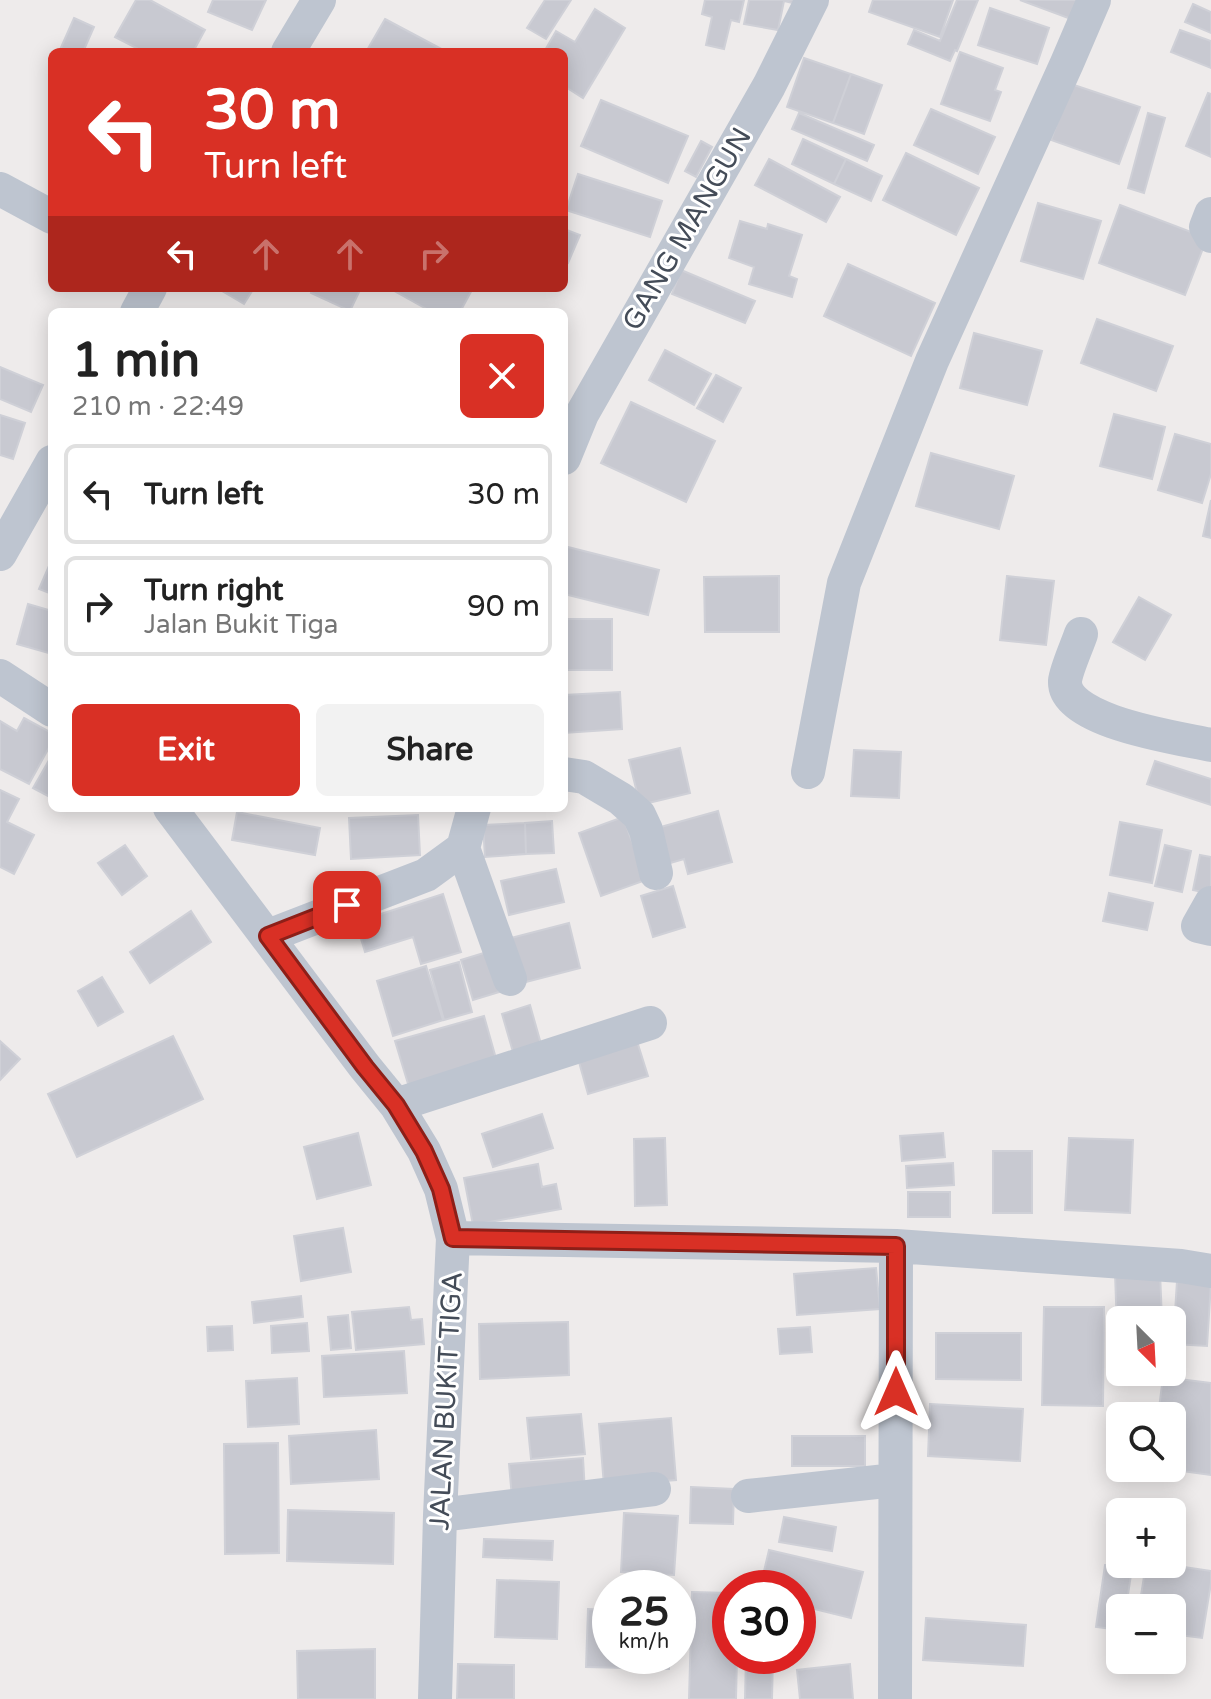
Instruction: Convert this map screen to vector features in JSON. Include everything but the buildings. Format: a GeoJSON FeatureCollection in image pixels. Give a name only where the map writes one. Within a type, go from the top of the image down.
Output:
{"type":"FeatureCollection","features":[{"type":"Feature","properties":{"kind":"street"},"geometry":{"type":"LineString","coordinates":[[290,48],[319,0]]}},
{"type":"Feature","properties":{"kind":"street","name":"GANG MANGUN"},"geometry":{"type":"LineString","coordinates":[[568,448],[582,414],[769,86],[812,0]]}},
{"type":"Feature","properties":{"kind":"street"},"geometry":{"type":"LineString","coordinates":[[808,772],[844,583],[932,361],[1094,0]]}},
{"type":"Feature","properties":{"kind":"street"},"geometry":{"type":"LineString","coordinates":[[0,189],[48,215]]}},
{"type":"Feature","properties":{"kind":"street"},"geometry":{"type":"LineString","coordinates":[[1211,214],[1206,227],[1211,236]]}},
{"type":"Feature","properties":{"kind":"street"},"geometry":{"type":"LineString","coordinates":[[0,554],[48,469]]}},
{"type":"Feature","properties":{"kind":"street"},"geometry":{"type":"LineString","coordinates":[[1081,634],[1065,682],[1070,698],[1083,710],[1126,726],[1211,745]]}},
{"type":"Feature","properties":{"kind":"street"},"geometry":{"type":"LineString","coordinates":[[0,676],[48,707]]}},
{"type":"Feature","properties":{"kind":"street"},"geometry":{"type":"LineString","coordinates":[[568,775],[584,777],[621,799],[639,815],[646,830],[656,873]]}},
{"type":"Feature","properties":{"kind":"street","name":"JALAN BUKIT TIGA"},"geometry":{"type":"LineString","coordinates":[[173,812],[396,1105],[424,1151],[441,1189],[453,1238],[435,1699]]}},
{"type":"Feature","properties":{"kind":"street"},"geometry":{"type":"LineString","coordinates":[[473,812],[463,848],[510,979]]}},
{"type":"Feature","properties":{"kind":"street"},"geometry":{"type":"LineString","coordinates":[[268,936],[426,875],[463,848]]}},
{"type":"Feature","properties":{"kind":"street"},"geometry":{"type":"LineString","coordinates":[[1211,903],[1198,926],[1211,929]]}},
{"type":"Feature","properties":{"kind":"street"},"geometry":{"type":"LineString","coordinates":[[396,1105],[650,1023]]}},
{"type":"Feature","properties":{"kind":"street"},"geometry":{"type":"LineString","coordinates":[[453,1238],[896,1246],[1181,1266],[1211,1271]]}},
{"type":"Feature","properties":{"kind":"street"},"geometry":{"type":"LineString","coordinates":[[895,1699],[896,1246]]}},
{"type":"Feature","properties":{"kind":"street"},"geometry":{"type":"LineString","coordinates":[[748,1496],[895,1480]]}},
{"type":"Feature","properties":{"kind":"street"},"geometry":{"type":"LineString","coordinates":[[440,1515],[654,1489]]}},
{"type":"Feature","properties":{"kind":"route"},"geometry":{"type":"LineString","coordinates":[[347,905],[268,936],[396,1105],[424,1151],[441,1189],[453,1238],[896,1246],[896,1392]]}}]}
